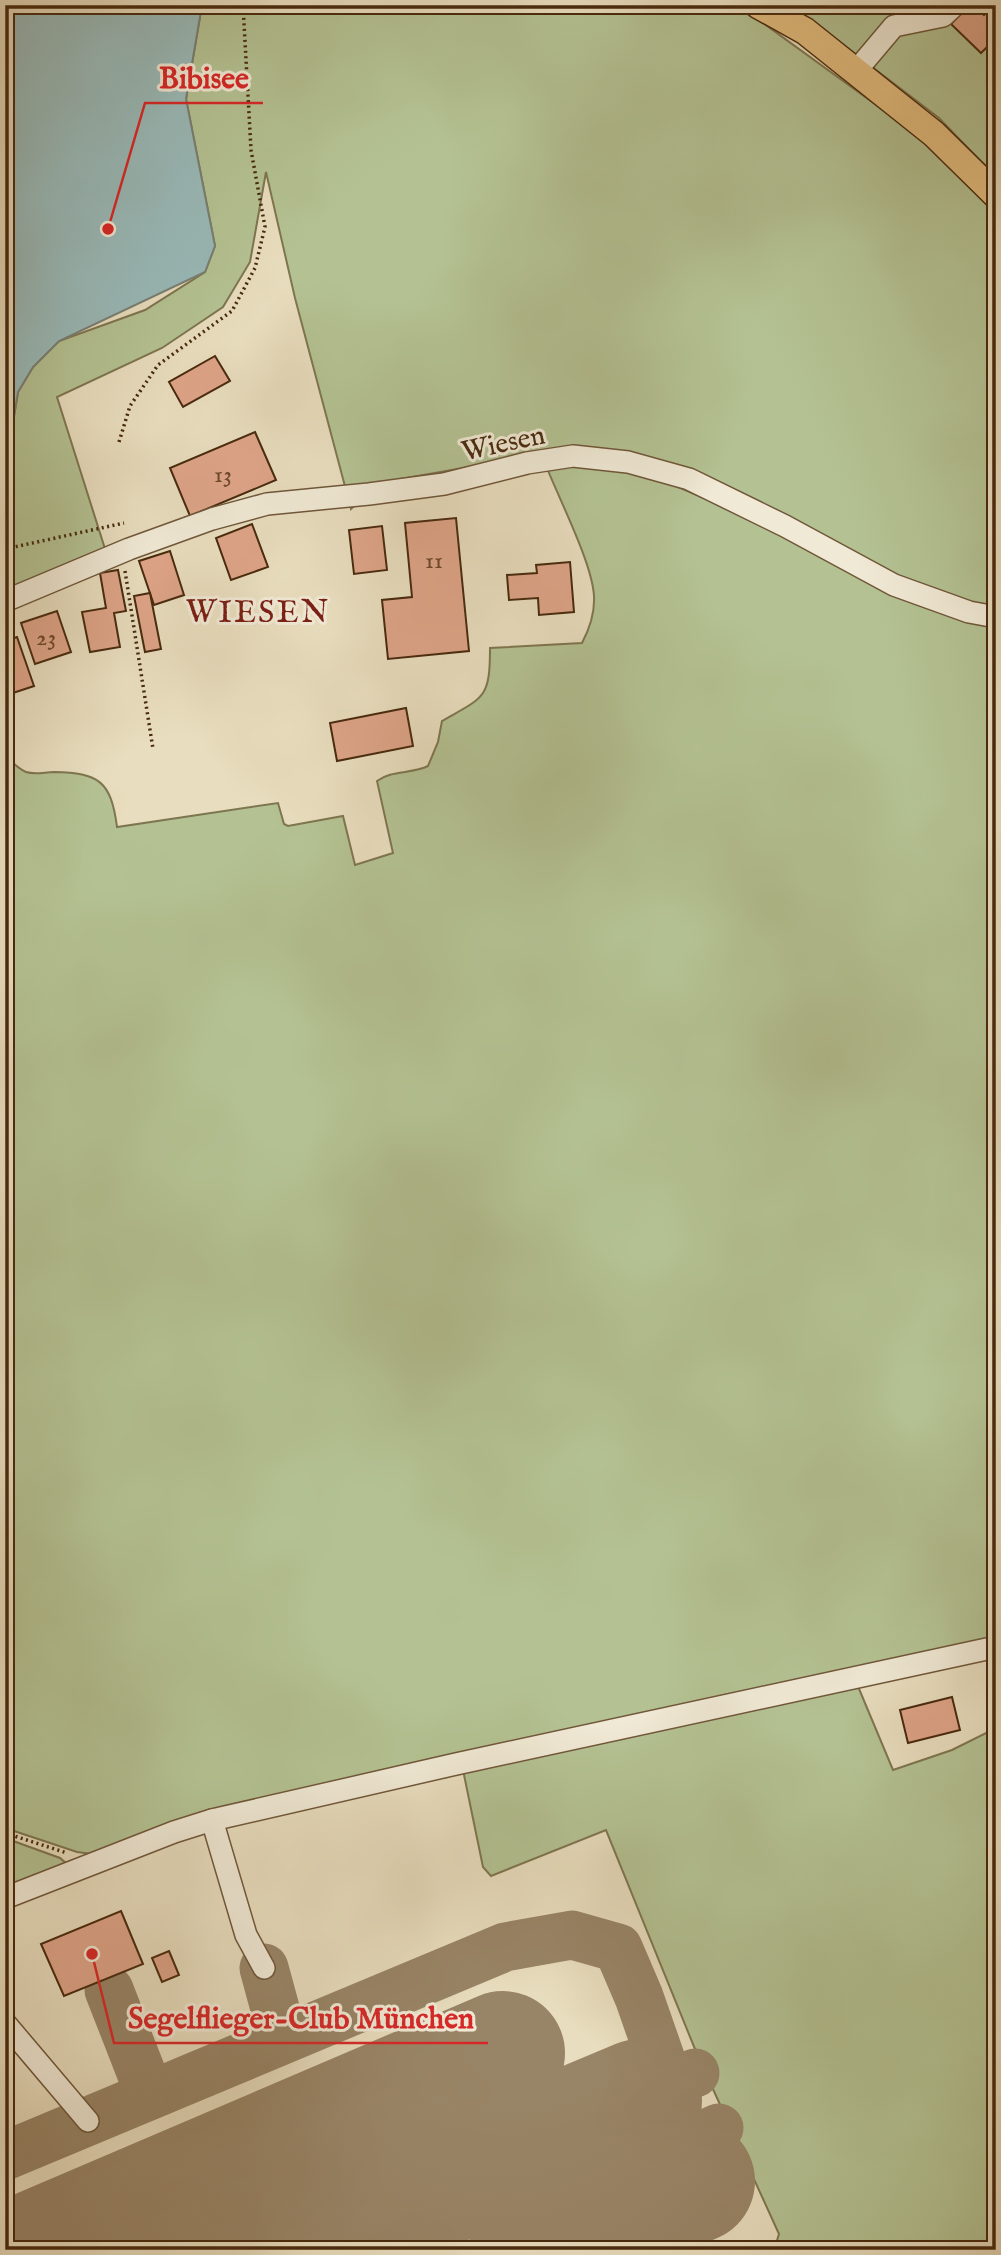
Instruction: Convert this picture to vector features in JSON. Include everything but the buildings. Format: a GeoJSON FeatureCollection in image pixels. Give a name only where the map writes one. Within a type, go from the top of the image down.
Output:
{"type":"FeatureCollection","features":[{"type":"Feature","properties":{"kind":"main road"},"geometry":{"type":"LineString","coordinates":[[758,5],[805,31],[934,134],[996,195]]}},
{"type":"Feature","properties":{"kind":"street"},"geometry":{"type":"LineString","coordinates":[[856,72],[894,26],[943,16],[955,5]]}},
{"type":"Feature","properties":{"kind":"street","name":"Wiesen"},"geometry":{"type":"LineString","coordinates":[[6,600],[129,549],[212,519],[267,504],[444,484],[527,463],[573,456],[628,462],[689,479],[785,526],[894,585],[970,612],[996,617]]}},
{"type":"Feature","properties":{"kind":"street"},"geometry":{"type":"LineString","coordinates":[[5,1898],[174,1832],[212,1820],[456,1764],[996,1647]]}},
{"type":"Feature","properties":{"kind":"street"},"geometry":{"type":"LineString","coordinates":[[212,1820],[246,1935],[264,1968]]}},
{"type":"Feature","properties":{"kind":"street"},"geometry":{"type":"LineString","coordinates":[[5,2023],[88,2122]]}},
{"type":"Feature","properties":{"kind":"path"},"geometry":{"type":"LineString","coordinates":[[118,442],[130,406],[158,365],[232,311],[256,268],[265,227],[251,150],[243,5]]}},
{"type":"Feature","properties":{"kind":"path"},"geometry":{"type":"LineString","coordinates":[[5,549],[124,523]]}},
{"type":"Feature","properties":{"kind":"path"},"geometry":{"type":"LineString","coordinates":[[129,549],[125,569],[153,749]]}},
{"type":"Feature","properties":{"kind":"path"},"geometry":{"type":"LineString","coordinates":[[5,1833],[74,1856],[85,1866]]}},
{"type":"Feature","properties":{"kind":"green space"},"geometry":{"type":"Polygon","coordinates":[[[202,5],[735,5],[926,141],[996,209],[996,613],[942,597],[691,476],[526,457],[378,483],[351,509],[295,298],[266,172],[250,262],[223,307],[162,348],[57,397],[106,552],[5,592],[5,472],[14,442],[18,392],[33,367],[59,341],[145,310],[205,272],[215,246],[186,99],[202,5]]]}},
{"type":"Feature","properties":{"kind":"green space"},"geometry":{"type":"Polygon","coordinates":[[[791,5],[996,5],[996,177],[939,118],[791,5]]]}},
{"type":"Feature","properties":{"kind":"green space"},"geometry":{"type":"Polygon","coordinates":[[[565,466],[621,469],[662,480],[996,625],[996,1640],[92,1854],[77,1852],[5,1828],[5,755],[26,772],[69,773],[92,778],[100,783],[111,799],[117,827],[278,803],[284,824],[288,826],[343,816],[355,865],[393,853],[377,781],[389,775],[428,766],[438,742],[442,721],[482,695],[488,678],[490,648],[582,643],[587,632],[594,609],[592,582],[582,550],[547,468],[565,466]]]}},
{"type":"Feature","properties":{"kind":"green space"},"geometry":{"type":"Polygon","coordinates":[[[857,1684],[893,1770],[952,1750],[996,1728],[996,2250],[774,2250],[779,2234],[697,2054],[606,1830],[491,1876],[483,1867],[463,1770],[857,1684]]]}},
{"type":"Feature","properties":{"kind":"green space"},"geometry":{"type":"Polygon","coordinates":[[[5,1838],[60,1858],[67,1864],[5,1891],[5,1838]]]}},
{"type":"Feature","properties":{"kind":"water"},"geometry":{"type":"Polygon","coordinates":[[[5,5],[202,5],[186,99],[215,246],[205,272],[59,341],[33,367],[18,392],[14,442],[5,472],[5,5]]]}},
{"type":"Feature","properties":{"kind":"taxiway"},"geometry":{"type":"LineString","coordinates":[[5,2156],[505,1947],[572,1935],[618,1948],[639,1997],[669,2083],[640,2101]]}},
{"type":"Feature","properties":{"kind":"taxiway"},"geometry":{"type":"LineString","coordinates":[[264,1968],[283,2038]]}},
{"type":"Feature","properties":{"kind":"taxiway"},"geometry":{"type":"LineString","coordinates":[[109,1990],[150,2095]]}},
{"type":"Feature","properties":{"kind":"taxiway"},"geometry":{"type":"LineString","coordinates":[[693,2181],[669,2083],[695,2073]]}},
{"type":"Feature","properties":{"kind":"taxiway"},"geometry":{"type":"LineString","coordinates":[[683,2144],[719,2128]]}},
{"type":"Feature","properties":{"kind":"runway"},"geometry":{"type":"LineString","coordinates":[[42,2250],[503,2053]]}},
{"type":"Feature","properties":{"kind":"runway"},"geometry":{"type":"LineString","coordinates":[[284,2250],[640,2101]]}},
{"type":"Feature","properties":{"kind":"runway"},"geometry":{"type":"LineString","coordinates":[[531,2250],[693,2181]]}},
{"type":"Feature","properties":{"kind":"place","name":"Bibisee"},"geometry":{"type":"Point","coordinates":[108,229]}},
{"type":"Feature","properties":{"kind":"place","name":"Segelflieger-Club München"},"geometry":{"type":"Point","coordinates":[92,1954]}},
{"type":"Feature","properties":{"kind":"district","name":"WIESEN"},"geometry":{"type":"Point","coordinates":[258,611]}}]}
